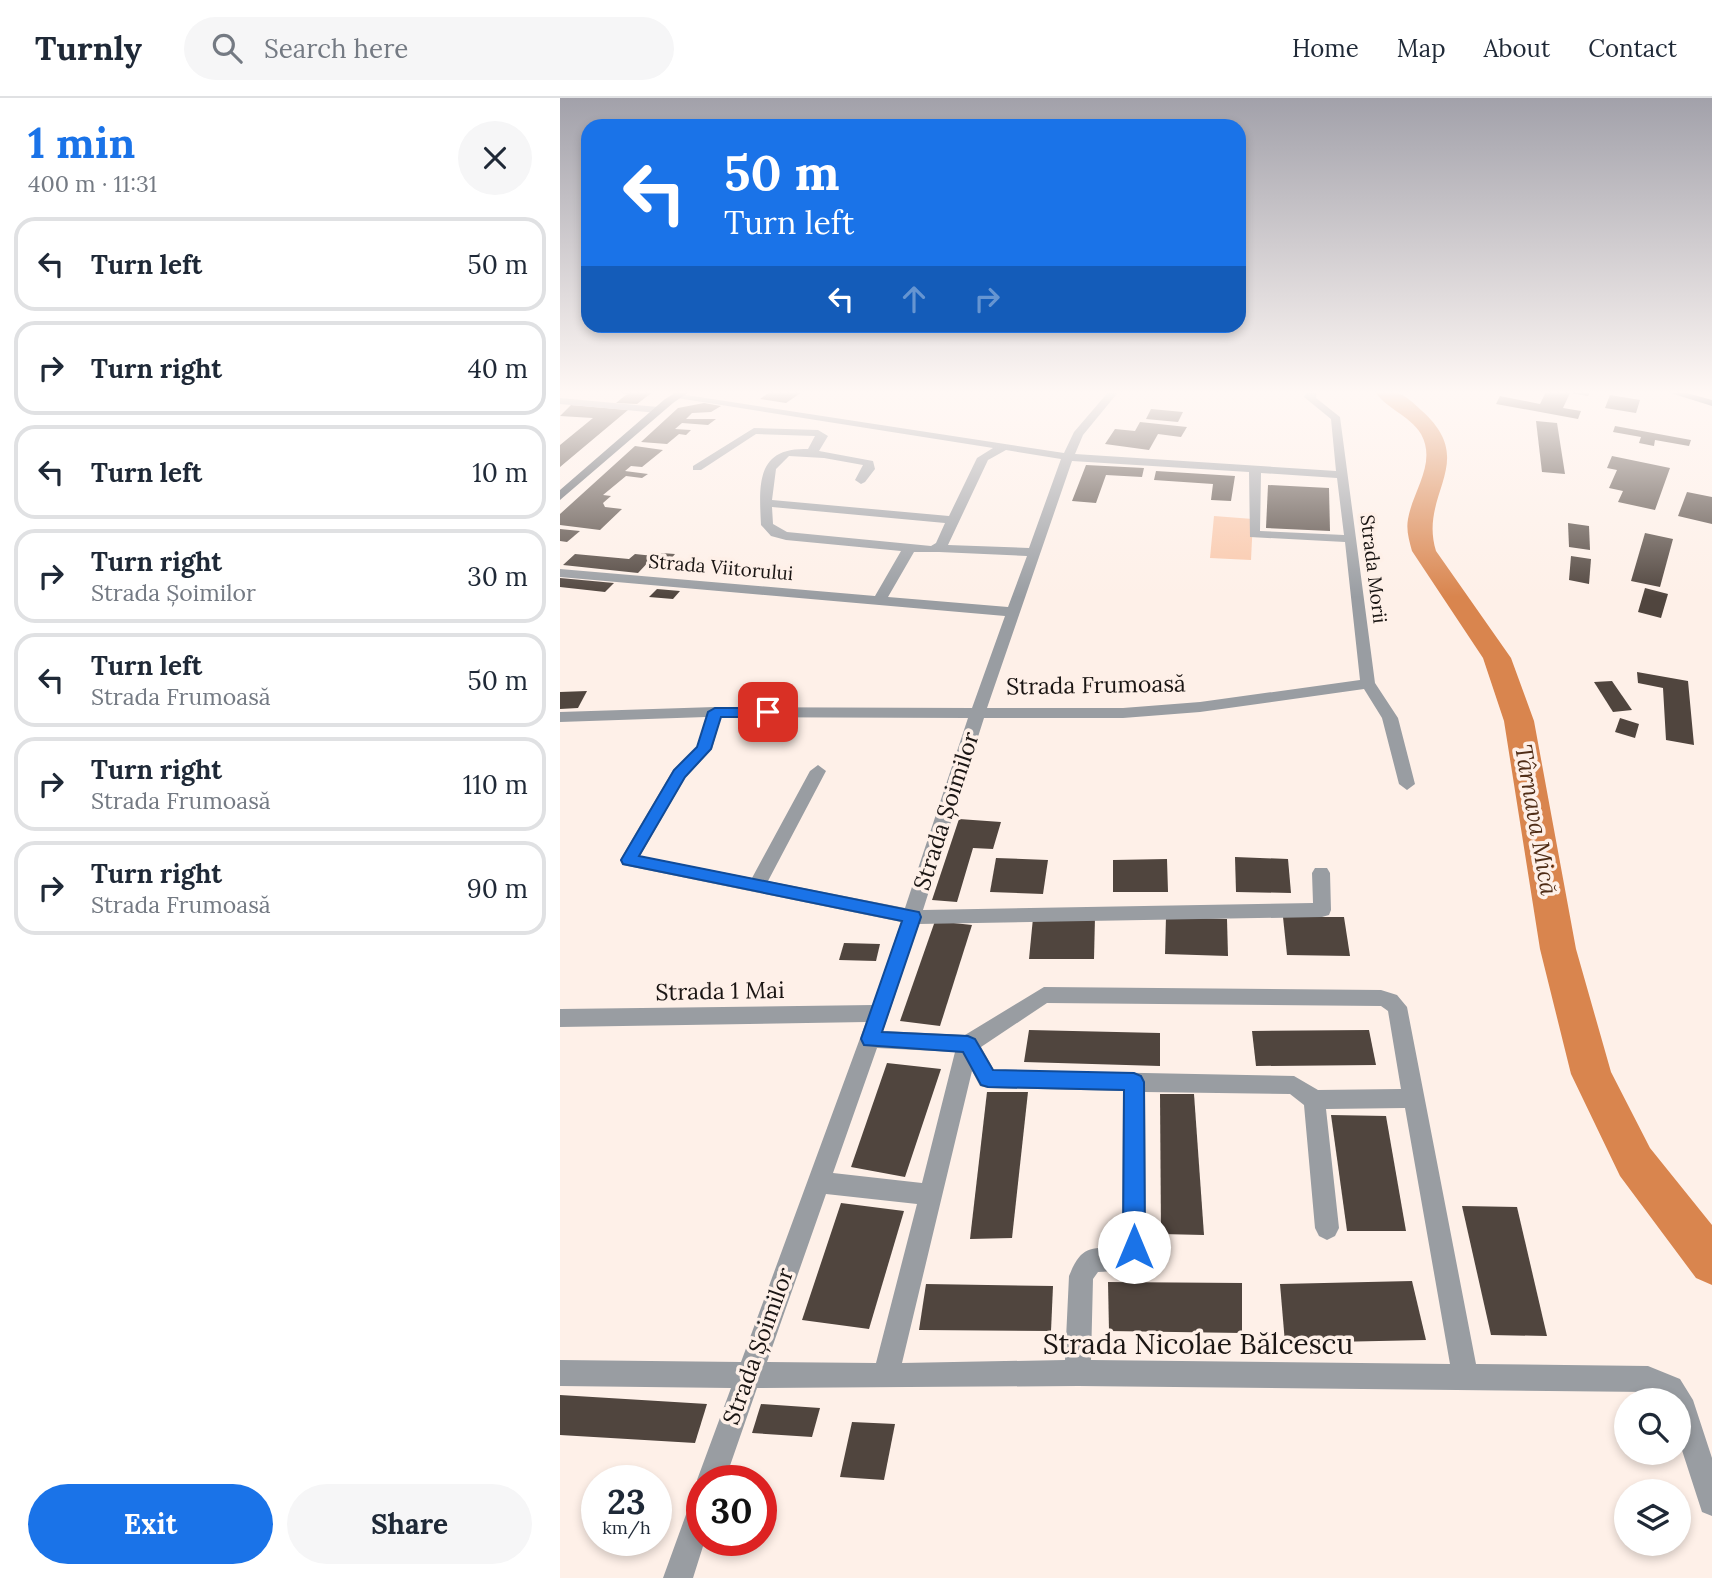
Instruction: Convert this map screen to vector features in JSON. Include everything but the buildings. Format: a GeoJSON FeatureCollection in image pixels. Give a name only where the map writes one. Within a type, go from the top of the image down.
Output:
{"type":"FeatureCollection","features":[{"type":"Feature","properties":{"kind":"main road"},"geometry":{"type":"LineString","coordinates":[[560,496],[603,459]]}},
{"type":"Feature","properties":{"kind":"street"},"geometry":{"type":"LineString","coordinates":[[697,468],[711,459]]}},
{"type":"Feature","properties":{"kind":"street","name":"Strada Viitorului"},"geometry":{"type":"LineString","coordinates":[[778,459],[771,470],[766,503],[767,525],[775,533],[910,547],[1033,552]]}},
{"type":"Feature","properties":{"kind":"street","name":"Strada Viitorului"},"geometry":{"type":"LineString","coordinates":[[843,459],[869,463],[869,469],[861,480]]}},
{"type":"Feature","properties":{"kind":"street"},"geometry":{"type":"LineString","coordinates":[[939,548],[983,459]]}},
{"type":"Feature","properties":{"kind":"street","name":"Strada Șoimilor"},"geometry":{"type":"LineString","coordinates":[[716,1465],[880,1013],[978,712],[1067,459]]}},
{"type":"Feature","properties":{"kind":"street"},"geometry":{"type":"LineString","coordinates":[[1100,459],[1343,475]]}},
{"type":"Feature","properties":{"kind":"street","name":"Strada Morii"},"geometry":{"type":"LineString","coordinates":[[1341,459],[1368,684]]}},
{"type":"Feature","properties":{"kind":"street"},"geometry":{"type":"LineString","coordinates":[[1255,469],[1254,534],[1351,540]]}},
{"type":"Feature","properties":{"kind":"street"},"geometry":{"type":"LineString","coordinates":[[766,503],[955,520]]}},
{"type":"Feature","properties":{"kind":"street"},"geometry":{"type":"LineString","coordinates":[[880,600],[910,547]]}},
{"type":"Feature","properties":{"kind":"street","name":"Strada Viitorului"},"geometry":{"type":"LineString","coordinates":[[560,573],[1012,612]]}},
{"type":"Feature","properties":{"kind":"street"},"geometry":{"type":"LineString","coordinates":[[1368,684],[1380,695],[1389,713],[1408,784]]}},
{"type":"Feature","properties":{"kind":"street","name":"Strada Frumoasă"},"geometry":{"type":"LineString","coordinates":[[560,717],[715,712],[1165,710],[1368,684]]}},
{"type":"Feature","properties":{"kind":"street"},"geometry":{"type":"LineString","coordinates":[[715,712],[704,749],[679,774],[629,860],[913,917],[1322,910],[1321,873]]}},
{"type":"Feature","properties":{"kind":"street"},"geometry":{"type":"LineString","coordinates":[[756,887],[818,771]]}},
{"type":"Feature","properties":{"kind":"street"},"geometry":{"type":"LineString","coordinates":[[870,1039],[968,1044],[1044,995],[1381,998],[1390,1001],[1397,1007],[1466,1378]]}},
{"type":"Feature","properties":{"kind":"street","name":"Strada 1 Mai"},"geometry":{"type":"LineString","coordinates":[[560,1018],[880,1013]]}},
{"type":"Feature","properties":{"kind":"street"},"geometry":{"type":"LineString","coordinates":[[968,1044],[988,1079],[1294,1085],[1314,1100],[1415,1098]]}},
{"type":"Feature","properties":{"kind":"street"},"geometry":{"type":"LineString","coordinates":[[886,1376],[968,1044]]}},
{"type":"Feature","properties":{"kind":"street"},"geometry":{"type":"LineString","coordinates":[[1079,1373],[1081,1276],[1091,1260],[1122,1259],[1134,1247],[1134,1082]]}},
{"type":"Feature","properties":{"kind":"street"},"geometry":{"type":"LineString","coordinates":[[1314,1100],[1327,1228]]}},
{"type":"Feature","properties":{"kind":"street"},"geometry":{"type":"LineString","coordinates":[[818,1182],[931,1195]]}},
{"type":"Feature","properties":{"kind":"street","name":"Strada Nicolae Bălcescu"},"geometry":{"type":"LineString","coordinates":[[560,1373],[886,1376],[1079,1373],[1648,1379],[1671,1388],[1680,1400],[1712,1502]]}},
{"type":"Feature","properties":{"kind":"street"},"geometry":{"type":"LineString","coordinates":[[678,1578],[686,1555]]}},
{"type":"Feature","properties":{"kind":"shaded area"},"geometry":{"type":"Polygon","coordinates":[[[1214,516],[1253,519],[1251,560],[1210,558],[1214,516]]]}},
{"type":"Feature","properties":{"kind":"waterway","name":"Târnava Mică"},"geometry":{"type":"LineString","coordinates":[[1438,459],[1420,518],[1420,537],[1424,551],[1497,658],[1519,721],[1558,949],[1591,1074],[1635,1162],[1712,1262]]}},
{"type":"Feature","properties":{"kind":"route"},"geometry":{"type":"LineString","coordinates":[[768,712],[715,712],[704,749],[679,774],[629,860],[913,917],[870,1039],[968,1044],[988,1079],[1134,1082],[1134,1247]]}}]}
